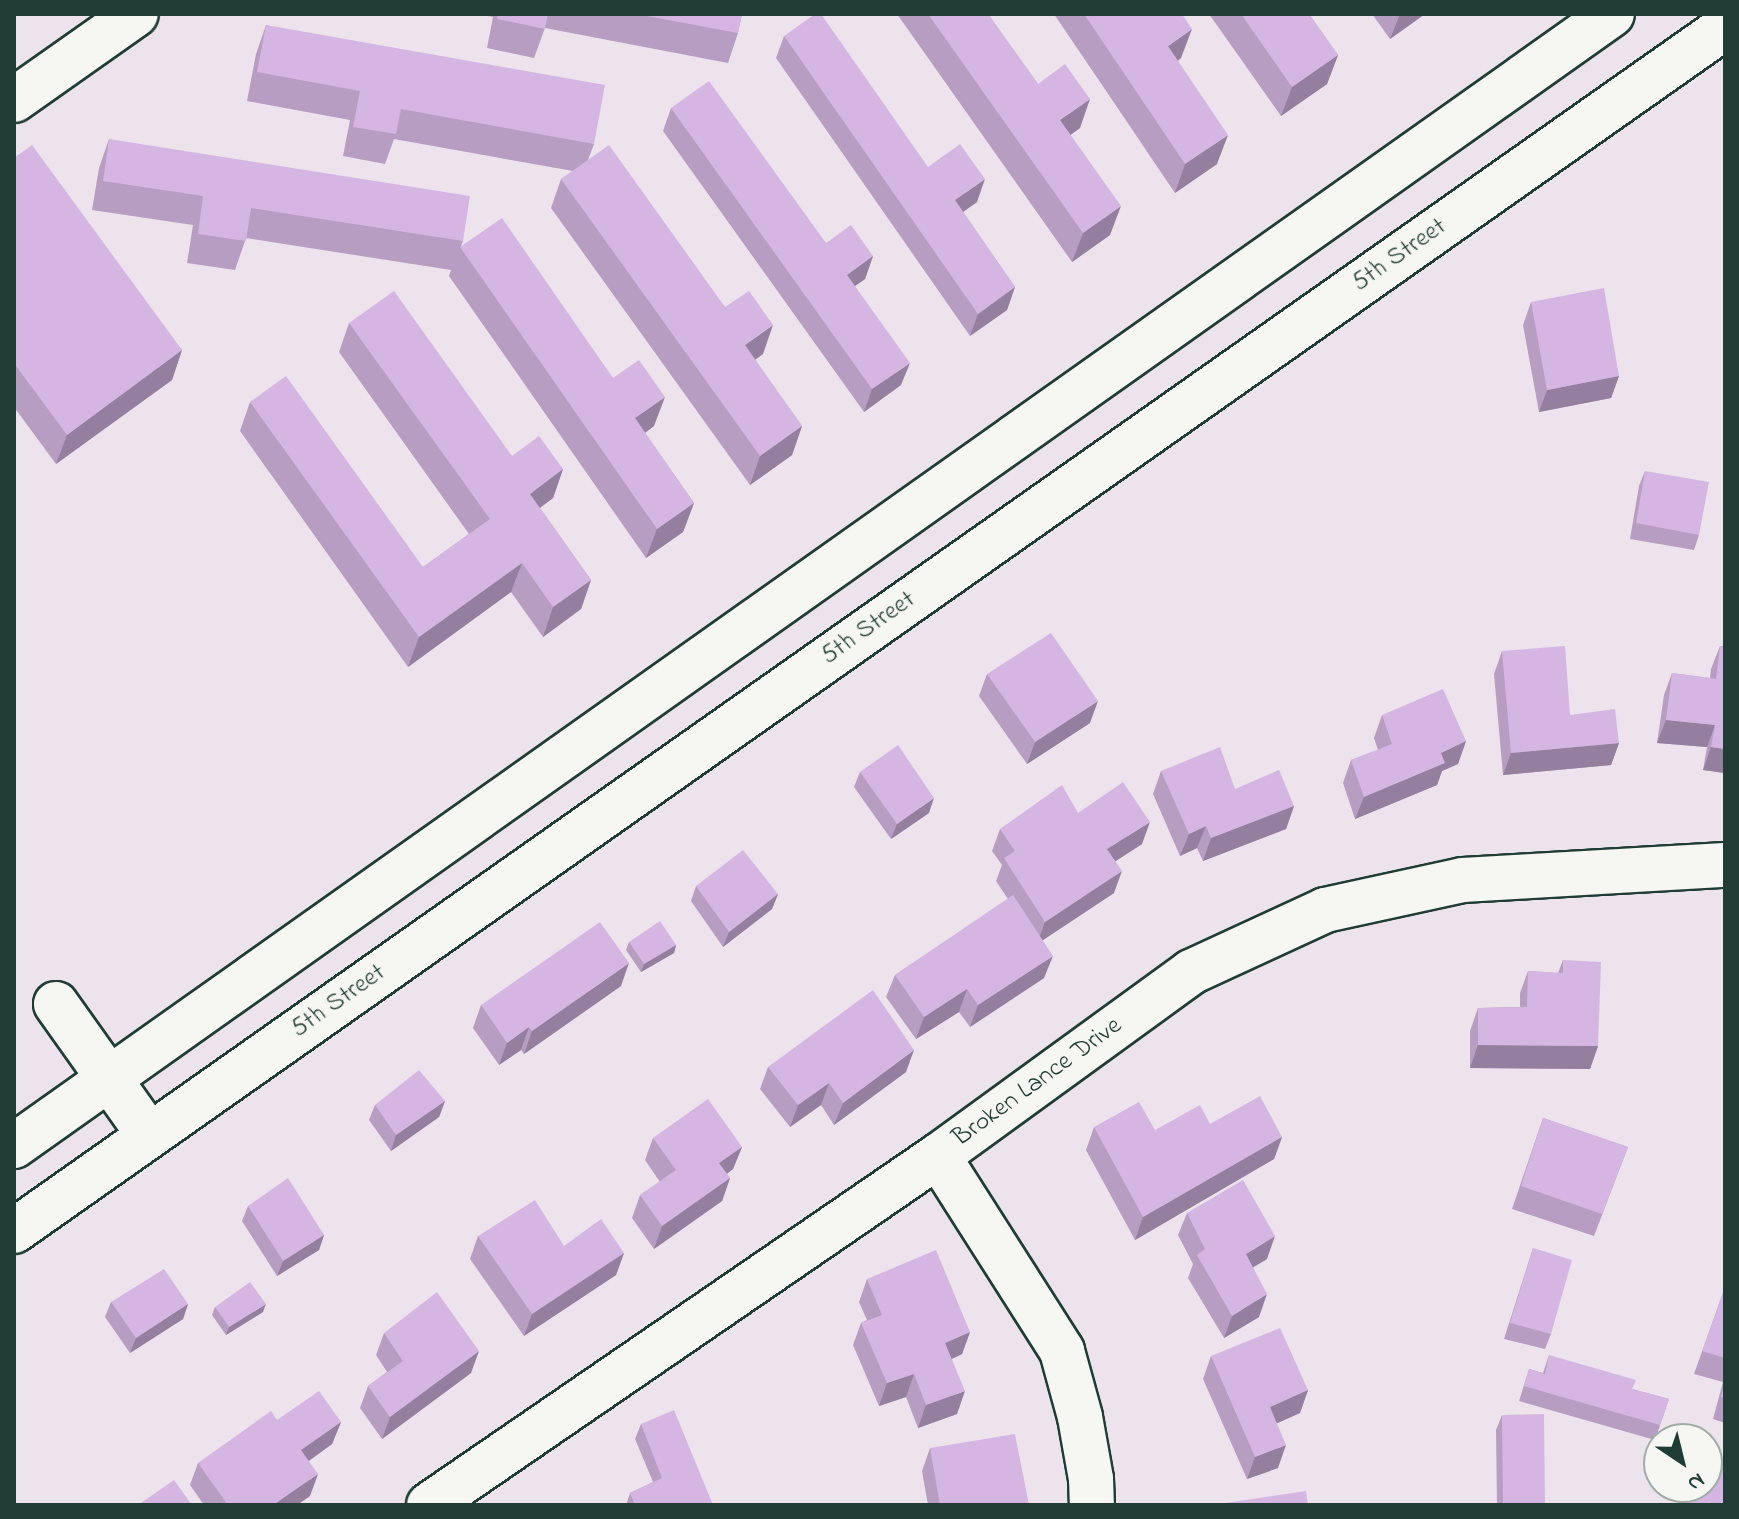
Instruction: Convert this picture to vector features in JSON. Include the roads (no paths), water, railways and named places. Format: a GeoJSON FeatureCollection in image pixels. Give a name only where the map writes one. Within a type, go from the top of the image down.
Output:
{"type":"FeatureCollection","features":[{"type":"Feature","properties":{"kind":"street"},"geometry":{"type":"LineString","coordinates":[[14,100],[136,14]]}},
{"type":"Feature","properties":{"kind":"street"},"geometry":{"type":"LineString","coordinates":[[14,1146],[1612,14]]}},
{"type":"Feature","properties":{"kind":"street","name":"5th Street"},"geometry":{"type":"LineString","coordinates":[[14,1231],[1725,27]]}},
{"type":"Feature","properties":{"kind":"street","name":"Broken Lance Drive"},"geometry":{"type":"LineString","coordinates":[[429,1505],[938,1156],[1191,972],[1325,910],[1463,880],[1725,865]]}},
{"type":"Feature","properties":{"kind":"street"},"geometry":{"type":"LineString","coordinates":[[56,1004],[149,1135]]}},
{"type":"Feature","properties":{"kind":"street"},"geometry":{"type":"LineString","coordinates":[[938,1156],[1062,1351],[1080,1417],[1091,1479],[1092,1505]]}}]}
